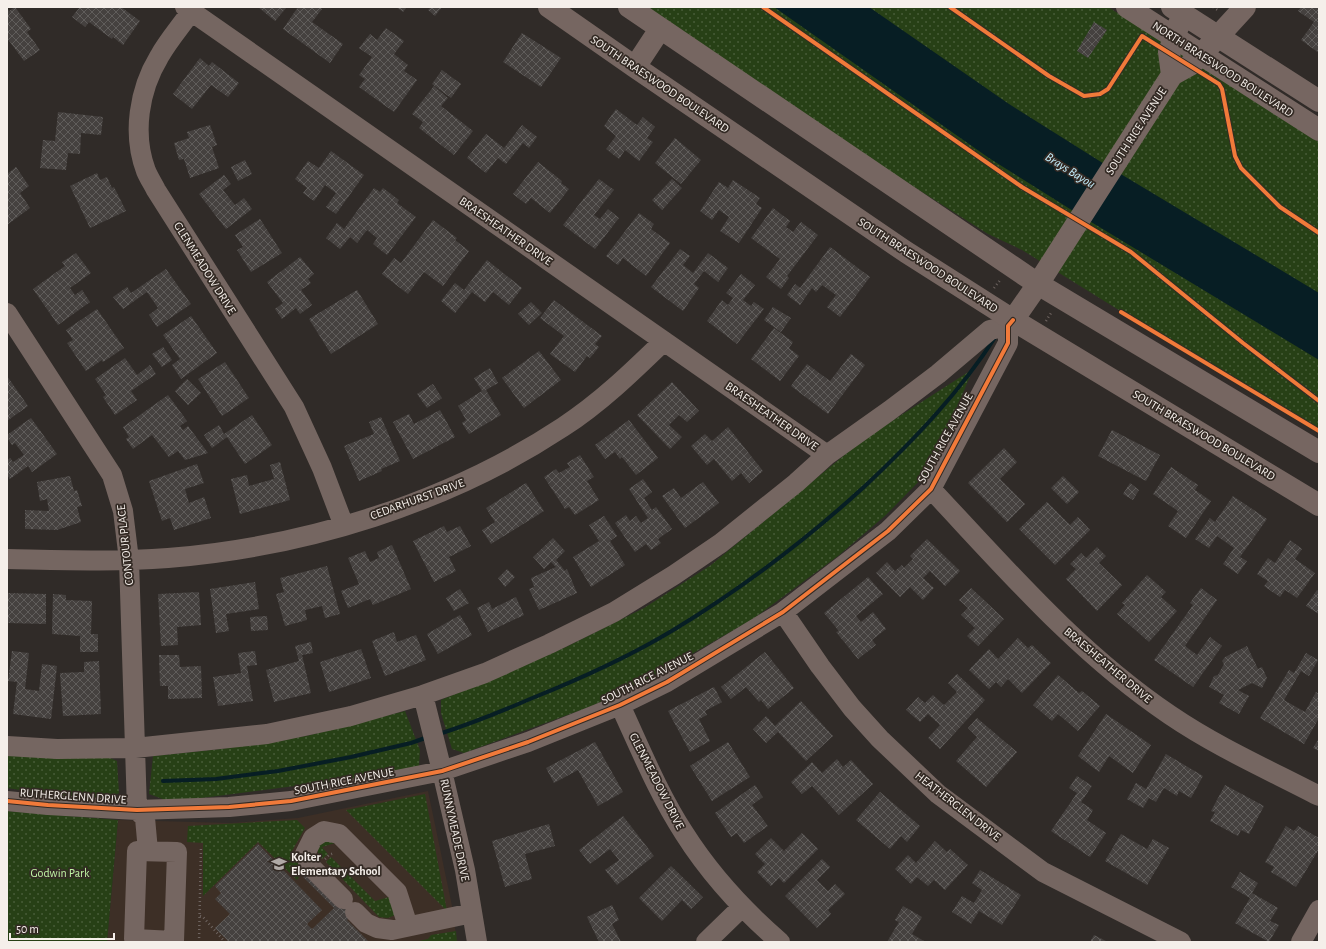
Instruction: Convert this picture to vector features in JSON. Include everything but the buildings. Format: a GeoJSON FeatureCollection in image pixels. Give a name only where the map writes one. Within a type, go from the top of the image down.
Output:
{"type":"FeatureCollection","features":[{"type":"Feature","properties":{"kind":"main road","name":"SOUTH BRAESWOOD BOULEVARD"},"geometry":{"type":"LineString","coordinates":[[549,7],[635,68],[1010,323],[1319,505]]}},
{"type":"Feature","properties":{"kind":"main road"},"geometry":{"type":"LineString","coordinates":[[629,7],[1038,284],[1319,452]]}},
{"type":"Feature","properties":{"kind":"main road","name":"NORTH BRAESWOOD BOULEVARD"},"geometry":{"type":"LineString","coordinates":[[1127,7],[1319,130]]}},
{"type":"Feature","properties":{"kind":"main road","name":"SOUTH RICE AVENUE"},"geometry":{"type":"LineString","coordinates":[[1010,323],[1038,284],[1172,75],[1190,65],[1201,55],[1245,7]]}},
{"type":"Feature","properties":{"kind":"main road","name":"NORTH BRAESWOOD BOULEVARD"},"geometry":{"type":"LineString","coordinates":[[1181,9],[1218,37],[1319,101]]}},
{"type":"Feature","properties":{"kind":"main road","name":"SOUTH RICE AVENUE"},"geometry":{"type":"LineString","coordinates":[[1172,75],[1169,52],[1181,9]]}},
{"type":"Feature","properties":{"kind":"main road"},"geometry":{"type":"LineString","coordinates":[[635,68],[660,29]]}},
{"type":"Feature","properties":{"kind":"street","name":"BRAESHEATHER DRIVE"},"geometry":{"type":"LineString","coordinates":[[190,8],[827,455]]}},
{"type":"Feature","properties":{"kind":"street","name":"GLENMEADOW DRIVE"},"geometry":{"type":"LineString","coordinates":[[190,8],[159,56],[148,77],[139,115],[139,135],[146,171],[156,190],[294,406],[322,468],[344,526]]}},
{"type":"Feature","properties":{"kind":"street","name":"CONTOUR PLACE"},"geometry":{"type":"LineString","coordinates":[[7,313],[112,475],[123,511],[129,560],[137,810]]}},
{"type":"Feature","properties":{"kind":"street"},"geometry":{"type":"LineString","coordinates":[[7,746],[57,750],[135,748],[267,734],[351,716],[423,695],[485,673],[614,612],[674,575],[721,543],[796,483],[827,455],[938,374],[990,330],[1010,323]]}},
{"type":"Feature","properties":{"kind":"street","name":"SOUTH RICE AVENUE"},"geometry":{"type":"LineString","coordinates":[[137,810],[229,807],[291,801],[442,771],[528,742],[620,705],[667,682],[783,612],[888,531],[931,489],[1008,343],[1010,323]]}},
{"type":"Feature","properties":{"kind":"street","name":"CEDARHURST DRIVE"},"geometry":{"type":"LineString","coordinates":[[7,559],[129,560],[169,558],[274,543],[344,526],[406,505],[464,482],[514,457],[564,427],[609,394],[664,341]]}},
{"type":"Feature","properties":{"kind":"street","name":"BRAESHEATHER DRIVE"},"geometry":{"type":"LineString","coordinates":[[931,489],[1057,622],[1091,654],[1132,688],[1204,737],[1319,796]]}},
{"type":"Feature","properties":{"kind":"street","name":"HEATHERGLEN DRIVE"},"geometry":{"type":"LineString","coordinates":[[783,612],[820,666],[852,708],[880,739],[938,794],[1043,872],[1181,942]]}},
{"type":"Feature","properties":{"kind":"street","name":"RUNNYMEADE DRIVE"},"geometry":{"type":"LineString","coordinates":[[423,695],[465,870],[477,942]]}},
{"type":"Feature","properties":{"kind":"street","name":"GLENMEADOW DRIVE"},"geometry":{"type":"LineString","coordinates":[[620,705],[667,804],[704,862],[742,907],[780,942]]}},
{"type":"Feature","properties":{"kind":"street","name":"RUTHERGLENN DRIVE"},"geometry":{"type":"LineString","coordinates":[[7,801],[137,810]]}},
{"type":"Feature","properties":{"kind":"street"},"geometry":{"type":"LineString","coordinates":[[137,810],[145,818],[148,851]]}},
{"type":"Feature","properties":{"kind":"street"},"geometry":{"type":"LineString","coordinates":[[408,926],[397,892],[339,834],[324,831],[313,838],[306,854],[310,866],[366,923],[377,928],[392,930],[472,913]]}},
{"type":"Feature","properties":{"kind":"street"},"geometry":{"type":"LineString","coordinates":[[137,850],[148,851],[178,852],[174,941],[134,939],[137,850]]}},
{"type":"Feature","properties":{"kind":"street"},"geometry":{"type":"LineString","coordinates":[[706,942],[742,907]]}},
{"type":"Feature","properties":{"kind":"street"},"geometry":{"type":"LineString","coordinates":[[1301,942],[1319,910]]}},
{"type":"Feature","properties":{"kind":"path"},"geometry":{"type":"LineString","coordinates":[[994,288],[1003,277]]}},
{"type":"Feature","properties":{"kind":"path"},"geometry":{"type":"LineString","coordinates":[[1045,322],[1051,313]]}},
{"type":"Feature","properties":{"kind":"path"},"geometry":{"type":"LineString","coordinates":[[199,942],[201,846]]}},
{"type":"Feature","properties":{"kind":"path"},"geometry":{"type":"LineString","coordinates":[[200,916],[203,917],[225,942]]}},
{"type":"Feature","properties":{"kind":"shaded area","name":"Kolter Elementary School"},"geometry":{"type":"Polygon","coordinates":[[[428,791],[452,906],[457,942],[107,942],[118,820],[231,823],[298,818],[428,791]]]}},
{"type":"Feature","properties":{"kind":"green space"},"geometry":{"type":"Polygon","coordinates":[[[646,7],[1108,7],[1239,89],[1319,142],[1319,434],[1022,250],[988,234],[798,113],[646,7]]]}},
{"type":"Feature","properties":{"kind":"green space"},"geometry":{"type":"Polygon","coordinates":[[[973,369],[931,469],[886,515],[838,556],[753,619],[653,676],[592,706],[464,753],[452,749],[441,713],[441,700],[566,647],[644,608],[711,565],[864,439],[973,369]]]}},
{"type":"Feature","properties":{"kind":"green space"},"geometry":{"type":"Polygon","coordinates":[[[405,711],[420,750],[419,766],[381,775],[171,802],[149,794],[153,756],[221,749],[306,736],[405,711]]]}},
{"type":"Feature","properties":{"kind":"green space"},"geometry":{"type":"Polygon","coordinates":[[[7,754],[110,758],[117,761],[119,793],[109,798],[53,795],[7,788],[7,754]]]}},
{"type":"Feature","properties":{"kind":"green space"},"geometry":{"type":"Polygon","coordinates":[[[425,794],[447,911],[346,810],[425,794]]]}},
{"type":"Feature","properties":{"kind":"green space","name":"Godwin Park"},"geometry":{"type":"Polygon","coordinates":[[[7,811],[118,820],[107,942],[7,942],[7,811]]]}},
{"type":"Feature","properties":{"kind":"green space"},"geometry":{"type":"Polygon","coordinates":[[[297,820],[305,828],[292,851],[304,869],[297,880],[258,842],[203,896],[203,843],[187,842],[188,826],[297,820]]]}},
{"type":"Feature","properties":{"kind":"green space"},"geometry":{"type":"Polygon","coordinates":[[[322,840],[335,843],[322,847],[328,854],[322,859],[318,853],[317,847],[322,840]]]}},
{"type":"Feature","properties":{"kind":"green space"},"geometry":{"type":"Polygon","coordinates":[[[331,857],[375,901],[389,897],[395,915],[388,918],[379,917],[326,862],[331,857]]]}},
{"type":"Feature","properties":{"kind":"green space"},"geometry":{"type":"Polygon","coordinates":[[[456,931],[457,942],[414,942],[428,939],[431,935],[456,931]]]}},
{"type":"Feature","properties":{"kind":"water","name":"Brays Bayou"},"geometry":{"type":"Polygon","coordinates":[[[774,7],[869,7],[1009,104],[1109,167],[1319,293],[1319,360],[1078,214],[989,158],[774,7]]]}},
{"type":"Feature","properties":{"kind":"waterway"},"geometry":{"type":"LineString","coordinates":[[439,734],[507,709],[604,667],[675,629],[750,580],[843,506],[901,451],[952,396],[996,336]]}},
{"type":"Feature","properties":{"kind":"waterway"},"geometry":{"type":"LineString","coordinates":[[163,781],[216,779],[278,771],[351,757],[411,743],[428,737]]}},
{"type":"Feature","properties":{"kind":"cycle path"},"geometry":{"type":"LineString","coordinates":[[763,7],[1022,187],[1131,252],[1243,343],[1319,401]]}},
{"type":"Feature","properties":{"kind":"cycle path"},"geometry":{"type":"LineString","coordinates":[[950,7],[1049,76],[1084,96],[1100,94],[1108,89],[1142,36],[1219,84],[1222,89],[1235,156],[1241,168],[1280,207],[1319,233]]}},
{"type":"Feature","properties":{"kind":"cycle path"},"geometry":{"type":"LineString","coordinates":[[1121,312],[1319,431]]}},
{"type":"Feature","properties":{"kind":"cycle path"},"geometry":{"type":"LineString","coordinates":[[7,801],[137,810],[229,807],[291,801],[442,771],[528,742],[620,705],[667,682],[783,612],[888,531],[931,489],[1008,343],[1008,326],[1013,320]]}},
{"type":"Feature","properties":{"kind":"place","name":"Kolter Elementary School"},"geometry":{"type":"Point","coordinates":[279,864]}}]}
